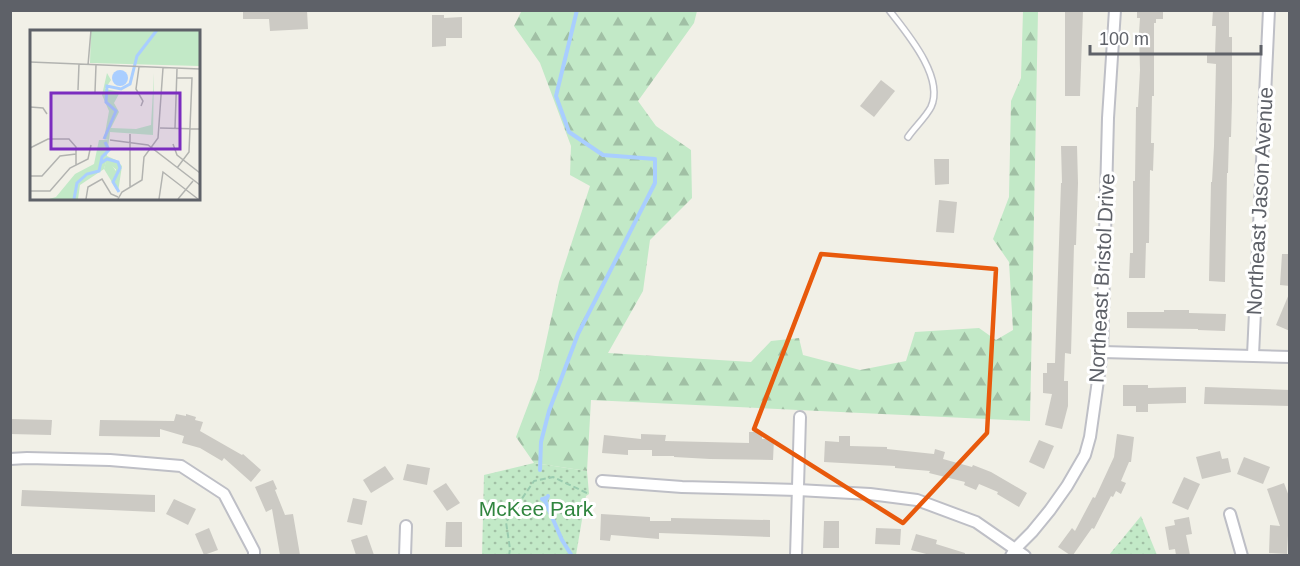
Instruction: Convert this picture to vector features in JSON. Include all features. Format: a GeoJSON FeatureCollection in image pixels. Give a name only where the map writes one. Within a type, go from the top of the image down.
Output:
{"type":"FeatureCollection","features":[{"type":"Feature","properties":{"kind":"street","name":"Northeast Bristol Drive"},"geometry":{"type":"LineString","coordinates":[[1013,552],[1050,510],[1067,486],[1085,455],[1090,437],[1102,352],[1108,118],[1115,10]]}},
{"type":"Feature","properties":{"kind":"street","name":"Northeast Jason Avenue"},"geometry":{"type":"LineString","coordinates":[[1253,355],[1269,10]]}},
{"type":"Feature","properties":{"kind":"street"},"geometry":{"type":"LineString","coordinates":[[1102,352],[1290,357]]}},
{"type":"Feature","properties":{"kind":"street"},"geometry":{"type":"LineString","coordinates":[[796,555],[800,417]]}},
{"type":"Feature","properties":{"kind":"street"},"geometry":{"type":"LineString","coordinates":[[10,459],[110,460],[181,466],[224,494],[254,550],[254,555]]}},
{"type":"Feature","properties":{"kind":"street"},"geometry":{"type":"LineString","coordinates":[[602,481],[682,487],[870,494],[917,500],[976,522],[1013,552],[1024,555]]}},
{"type":"Feature","properties":{"kind":"street"},"geometry":{"type":"LineString","coordinates":[[1230,514],[1242,555]]}},
{"type":"Feature","properties":{"kind":"street"},"geometry":{"type":"LineString","coordinates":[[405,555],[406,526]]}},
{"type":"Feature","properties":{"kind":"lane"},"geometry":{"type":"LineString","coordinates":[[889,10],[922,57],[928,69],[934,95],[931,107],[908,137]]}},
{"type":"Feature","properties":{"kind":"path"},"geometry":{"type":"LineString","coordinates":[[509,555],[506,522],[534,481],[553,477],[589,494]]}},
{"type":"Feature","properties":{"kind":"highlighted area"},"geometry":{"type":"Polygon","coordinates":[[[821,254],[996,269],[987,433],[903,523],[754,429],[821,254]]]}},
{"type":"Feature","properties":{"kind":"green space"},"geometry":{"type":"Polygon","coordinates":[[[522,10],[697,11],[694,23],[638,101],[656,126],[691,150],[692,198],[650,240],[643,291],[608,353],[751,362],[771,341],[799,338],[803,355],[860,370],[906,361],[915,332],[979,328],[996,340],[1013,330],[1009,262],[993,239],[1009,197],[1011,101],[1021,78],[1023,11],[1038,11],[1030,421],[591,400],[587,471],[534,463],[516,437],[538,379],[559,282],[590,186],[570,175],[571,146],[540,63],[514,26],[522,10]]]}},
{"type":"Feature","properties":{"kind":"green space","name":"McKee Park"},"geometry":{"type":"Polygon","coordinates":[[[534,463],[587,471],[589,494],[586,496],[576,555],[482,556],[484,475],[534,463]]]}},
{"type":"Feature","properties":{"kind":"green space"},"geometry":{"type":"Polygon","coordinates":[[[1141,516],[1157,555],[1109,555],[1141,516]]]}},
{"type":"Feature","properties":{"kind":"building"},"geometry":{"type":"Polygon","coordinates":[[[243,10],[307,10],[308,29],[270,31],[269,19],[243,19],[243,10]]]}},
{"type":"Feature","properties":{"kind":"building"},"geometry":{"type":"Polygon","coordinates":[[[1065,10],[1083,10],[1080,96],[1065,96],[1065,10]]]}},
{"type":"Feature","properties":{"kind":"building"},"geometry":{"type":"Polygon","coordinates":[[[1137,10],[1163,10],[1163,19],[1156,19],[1154,23],[1154,96],[1152,96],[1151,143],[1154,143],[1153,171],[1150,170],[1149,243],[1146,243],[1145,278],[1129,278],[1130,253],[1133,253],[1133,181],[1135,181],[1136,107],[1138,107],[1140,70],[1140,18],[1137,18],[1137,10]]]}},
{"type":"Feature","properties":{"kind":"building"},"geometry":{"type":"Polygon","coordinates":[[[1213,10],[1229,10],[1229,37],[1232,37],[1231,137],[1229,137],[1227,173],[1225,282],[1209,281],[1216,64],[1207,63],[1207,55],[1215,55],[1216,26],[1212,26],[1213,10]]]}},
{"type":"Feature","properties":{"kind":"building"},"geometry":{"type":"Polygon","coordinates":[[[432,15],[444,15],[444,18],[462,17],[462,38],[446,38],[446,46],[432,47],[432,15]]]}},
{"type":"Feature","properties":{"kind":"building"},"geometry":{"type":"Polygon","coordinates":[[[881,80],[895,91],[874,117],[860,106],[881,80]]]}},
{"type":"Feature","properties":{"kind":"building"},"geometry":{"type":"Polygon","coordinates":[[[1061,146],[1077,146],[1078,183],[1071,354],[1065,353],[1064,381],[1068,381],[1068,406],[1062,429],[1045,425],[1052,394],[1043,393],[1043,373],[1047,373],[1047,363],[1055,363],[1062,183],[1061,146]]]}},
{"type":"Feature","properties":{"kind":"building"},"geometry":{"type":"Polygon","coordinates":[[[934,159],[949,159],[949,184],[935,185],[934,159]]]}},
{"type":"Feature","properties":{"kind":"building"},"geometry":{"type":"Polygon","coordinates":[[[939,200],[957,202],[954,233],[936,232],[939,200]]]}},
{"type":"Feature","properties":{"kind":"building"},"geometry":{"type":"Polygon","coordinates":[[[1282,254],[1290,254],[1290,286],[1280,285],[1282,254]]]}},
{"type":"Feature","properties":{"kind":"building"},"geometry":{"type":"Polygon","coordinates":[[[1290,294],[1290,331],[1276,325],[1290,294]]]}},
{"type":"Feature","properties":{"kind":"building"},"geometry":{"type":"Polygon","coordinates":[[[1164,310],[1226,314],[1225,331],[1127,328],[1127,312],[1164,312],[1164,310]]]}},
{"type":"Feature","properties":{"kind":"building"},"geometry":{"type":"Polygon","coordinates":[[[1123,385],[1148,385],[1148,388],[1186,387],[1186,403],[1148,404],[1148,412],[1136,412],[1136,406],[1123,406],[1123,385]]]}},
{"type":"Feature","properties":{"kind":"building"},"geometry":{"type":"Polygon","coordinates":[[[1205,387],[1290,390],[1290,406],[1204,404],[1205,387]]]}},
{"type":"Feature","properties":{"kind":"building"},"geometry":{"type":"Polygon","coordinates":[[[176,414],[196,417],[195,420],[203,422],[200,431],[243,454],[261,470],[251,482],[224,458],[222,461],[200,448],[182,443],[184,436],[160,429],[160,437],[99,436],[100,420],[174,421],[176,414]]]}},
{"type":"Feature","properties":{"kind":"building"},"geometry":{"type":"Polygon","coordinates":[[[10,419],[52,420],[51,435],[10,434],[10,419]]]}},
{"type":"Feature","properties":{"kind":"building"},"geometry":{"type":"Polygon","coordinates":[[[749,432],[762,432],[762,439],[774,439],[773,460],[652,456],[652,450],[628,450],[628,455],[602,453],[604,435],[641,439],[641,434],[666,435],[665,441],[749,443],[749,432]]]}},
{"type":"Feature","properties":{"kind":"building"},"geometry":{"type":"Polygon","coordinates":[[[1117,434],[1134,437],[1131,462],[1121,481],[1126,483],[1121,494],[1116,491],[1113,497],[1111,496],[1094,529],[1092,528],[1073,555],[1070,555],[1058,547],[1072,528],[1075,531],[1093,497],[1095,498],[1114,457],[1117,434]]]}},
{"type":"Feature","properties":{"kind":"building"},"geometry":{"type":"Polygon","coordinates":[[[839,436],[850,436],[850,446],[887,447],[887,449],[934,454],[935,449],[945,452],[943,459],[972,467],[973,465],[991,472],[1027,493],[1019,507],[997,494],[998,492],[979,484],[976,490],[964,485],[965,482],[929,473],[930,471],[895,468],[895,466],[824,462],[825,441],[839,442],[839,436]]]}},
{"type":"Feature","properties":{"kind":"building"},"geometry":{"type":"Polygon","coordinates":[[[1039,440],[1054,446],[1044,469],[1029,462],[1039,440]]]}},
{"type":"Feature","properties":{"kind":"building"},"geometry":{"type":"Polygon","coordinates":[[[1220,451],[1222,459],[1228,458],[1231,472],[1202,479],[1196,457],[1220,451]]]}},
{"type":"Feature","properties":{"kind":"building"},"geometry":{"type":"Polygon","coordinates":[[[1244,457],[1270,467],[1263,484],[1237,474],[1244,457]]]}},
{"type":"Feature","properties":{"kind":"building"},"geometry":{"type":"Polygon","coordinates":[[[407,464],[430,468],[427,485],[403,480],[407,464]]]}},
{"type":"Feature","properties":{"kind":"building"},"geometry":{"type":"Polygon","coordinates":[[[385,466],[394,479],[371,493],[363,480],[385,466]]]}},
{"type":"Feature","properties":{"kind":"building"},"geometry":{"type":"Polygon","coordinates":[[[1184,477],[1200,484],[1188,510],[1172,503],[1184,477]]]}},
{"type":"Feature","properties":{"kind":"building"},"geometry":{"type":"Polygon","coordinates":[[[273,480],[285,515],[293,514],[300,555],[280,555],[272,509],[266,512],[255,487],[273,480]]]}},
{"type":"Feature","properties":{"kind":"building"},"geometry":{"type":"Polygon","coordinates":[[[446,483],[460,503],[447,511],[433,491],[446,483]]]}},
{"type":"Feature","properties":{"kind":"building"},"geometry":{"type":"Polygon","coordinates":[[[1284,483],[1290,499],[1287,554],[1269,553],[1270,525],[1280,526],[1267,489],[1284,483]]]}},
{"type":"Feature","properties":{"kind":"building"},"geometry":{"type":"Polygon","coordinates":[[[22,490],[155,495],[155,512],[21,506],[22,490]]]}},
{"type":"Feature","properties":{"kind":"building"},"geometry":{"type":"Polygon","coordinates":[[[353,498],[367,501],[362,525],[347,522],[353,498]]]}},
{"type":"Feature","properties":{"kind":"building"},"geometry":{"type":"Polygon","coordinates":[[[174,499],[196,509],[188,525],[166,514],[174,499]]]}},
{"type":"Feature","properties":{"kind":"building"},"geometry":{"type":"Polygon","coordinates":[[[601,514],[650,517],[650,521],[671,521],[671,518],[770,520],[770,537],[659,533],[659,539],[611,535],[610,541],[600,540],[601,514]]]}},
{"type":"Feature","properties":{"kind":"building"},"geometry":{"type":"Polygon","coordinates":[[[1189,517],[1192,534],[1186,535],[1190,555],[1176,555],[1175,549],[1169,550],[1165,527],[1175,525],[1174,520],[1189,517]]]}},
{"type":"Feature","properties":{"kind":"building"},"geometry":{"type":"Polygon","coordinates":[[[824,521],[839,521],[839,548],[823,548],[824,521]]]}},
{"type":"Feature","properties":{"kind":"building"},"geometry":{"type":"Polygon","coordinates":[[[446,522],[462,522],[462,547],[445,547],[446,522]]]}},
{"type":"Feature","properties":{"kind":"building"},"geometry":{"type":"Polygon","coordinates":[[[209,528],[218,550],[204,555],[195,534],[209,528]]]}},
{"type":"Feature","properties":{"kind":"building"},"geometry":{"type":"Polygon","coordinates":[[[876,528],[901,529],[900,545],[875,544],[876,528]]]}},
{"type":"Feature","properties":{"kind":"building"},"geometry":{"type":"Polygon","coordinates":[[[916,534],[937,540],[936,544],[965,553],[965,555],[930,555],[911,550],[916,534]]]}},
{"type":"Feature","properties":{"kind":"building"},"geometry":{"type":"Polygon","coordinates":[[[367,535],[374,555],[356,555],[351,540],[367,535]]]}},
{"type":"Feature","properties":{"kind":"waterway"},"geometry":{"type":"LineString","coordinates":[[540,470],[541,442],[549,411],[578,334],[655,183],[655,159],[603,155],[569,132],[556,96],[577,10]]}},
{"type":"Feature","properties":{"kind":"waterway"},"geometry":{"type":"LineString","coordinates":[[542,499],[545,501],[548,496]]}},
{"type":"Feature","properties":{"kind":"waterway"},"geometry":{"type":"LineString","coordinates":[[545,498],[562,540],[572,556]]}}]}
